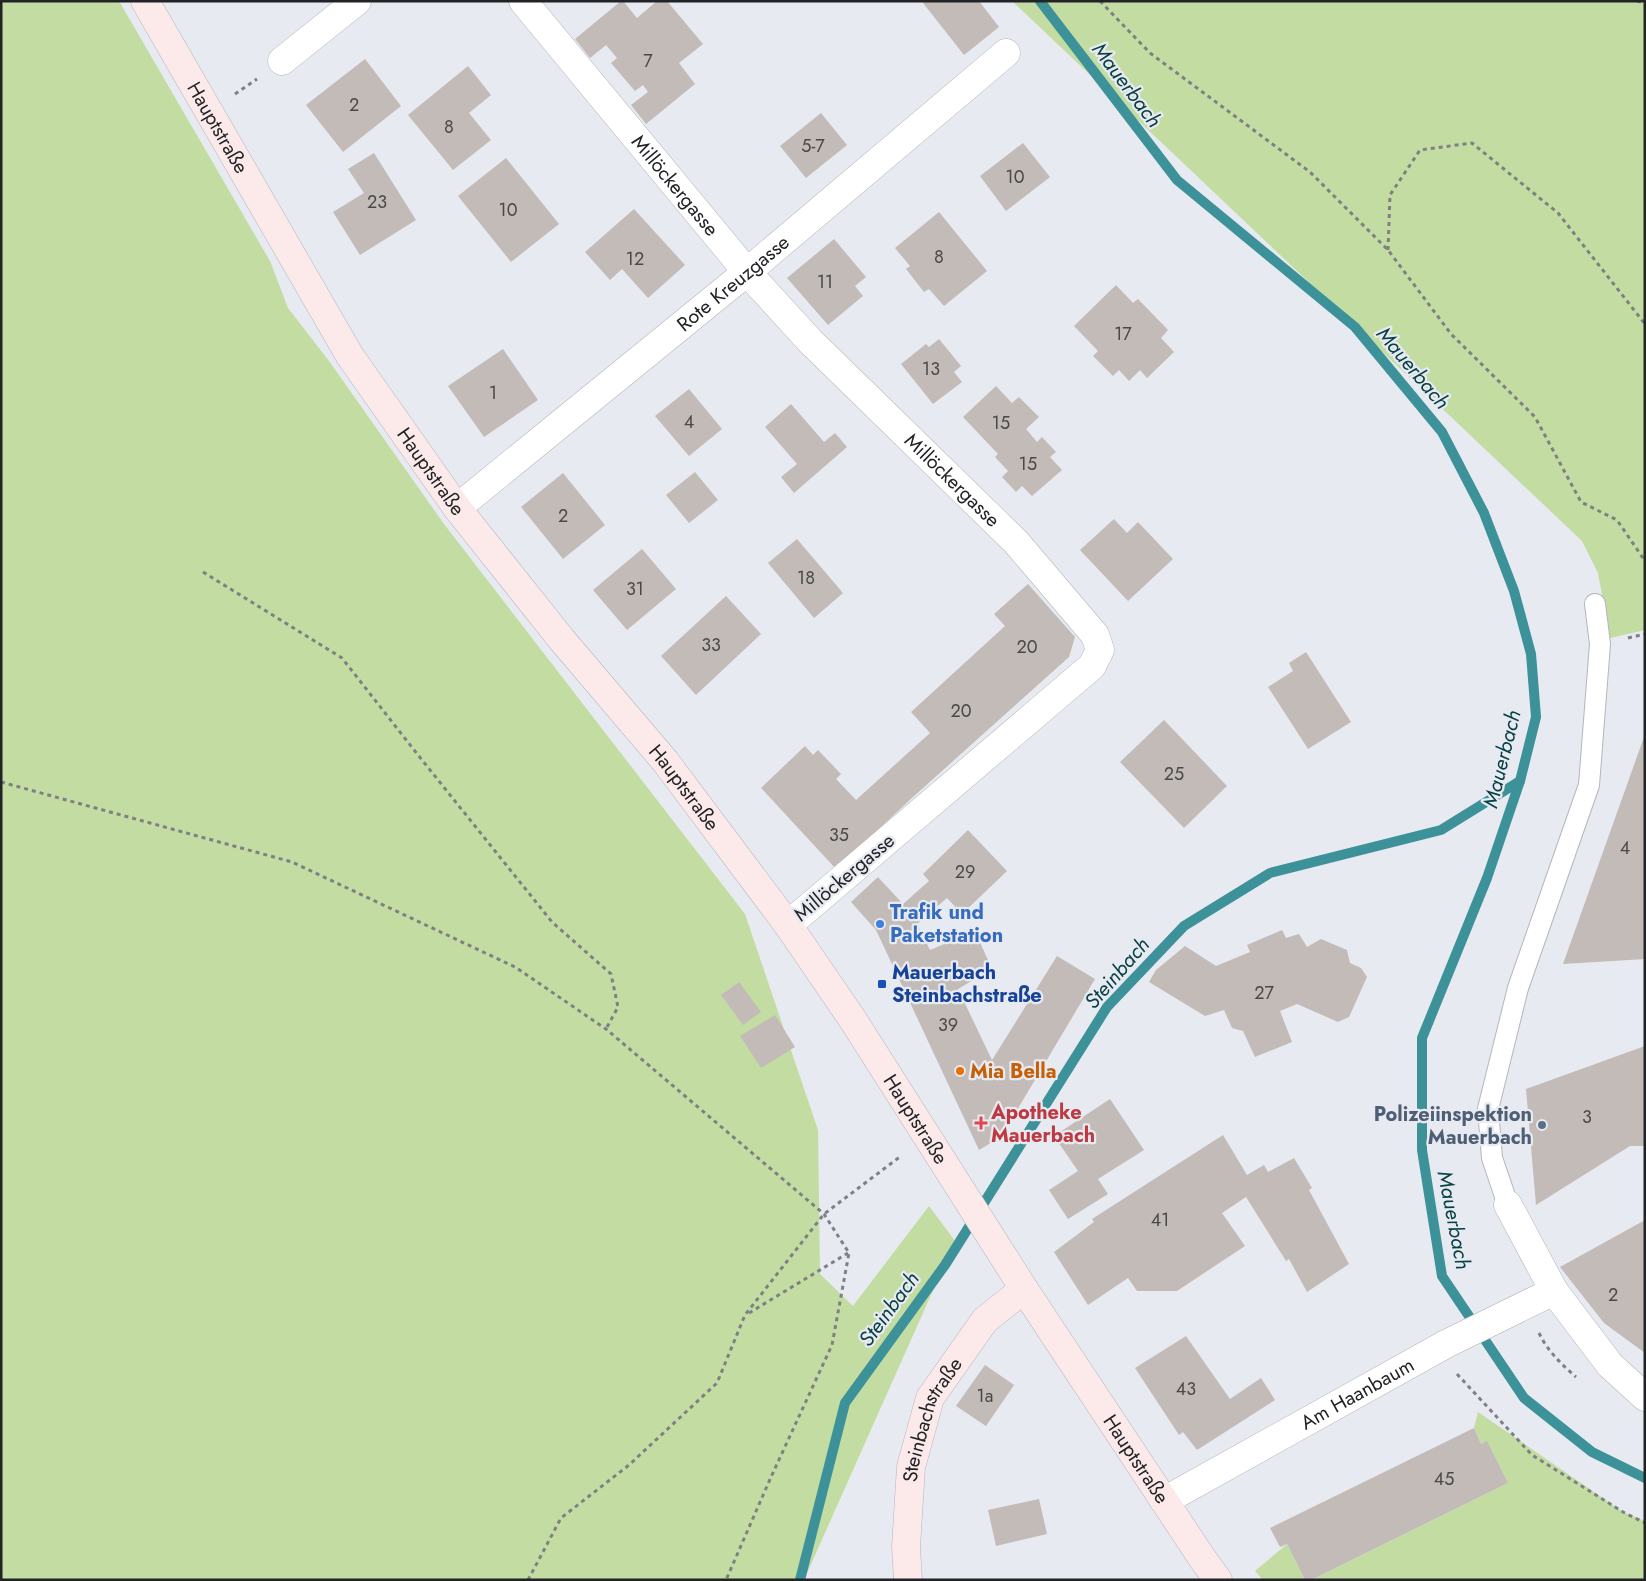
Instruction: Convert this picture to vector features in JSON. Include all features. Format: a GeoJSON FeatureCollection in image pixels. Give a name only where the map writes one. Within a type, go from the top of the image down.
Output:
{"type":"FeatureCollection","features":[{"type":"Feature","properties":{"kind":"main road","name":"Hauptstraße"},"geometry":{"type":"LineString","coordinates":[[145,1],[350,356],[457,508],[562,640],[664,761],[788,925],[853,1020],[1024,1289],[1218,1580]]}},
{"type":"Feature","properties":{"kind":"main road","name":"Steinbachstraße"},"geometry":{"type":"LineString","coordinates":[[908,1580],[906,1547],[911,1467],[930,1398],[985,1320],[1024,1289]]}},
{"type":"Feature","properties":{"kind":"street"},"geometry":{"type":"LineString","coordinates":[[282,61],[357,1]]}},
{"type":"Feature","properties":{"kind":"street","name":"Millöckergasse"},"geometry":{"type":"LineString","coordinates":[[523,1],[747,272],[811,342],[1016,542],[1094,635],[1100,650],[1092,666],[788,925]]}},
{"type":"Feature","properties":{"kind":"street","name":"Rote Kreuzgasse"},"geometry":{"type":"LineString","coordinates":[[457,508],[747,272],[1006,53]]}},
{"type":"Feature","properties":{"kind":"street"},"geometry":{"type":"LineString","coordinates":[[1508,1205],[1554,1291],[1610,1365],[1645,1397]]}},
{"type":"Feature","properties":{"kind":"street","name":"Am Haanbaum"},"geometry":{"type":"LineString","coordinates":[[1164,1501],[1446,1344],[1554,1291]]}},
{"type":"Feature","properties":{"kind":"lane"},"geometry":{"type":"LineString","coordinates":[[1508,1205],[1492,1158],[1488,1109],[1518,988],[1588,785],[1600,644],[1595,604]]}},
{"type":"Feature","properties":{"kind":"path"},"geometry":{"type":"LineString","coordinates":[[1100,1],[1150,53],[1310,172],[1388,250],[1451,334],[1535,417],[1581,502],[1617,520],[1645,561]]}},
{"type":"Feature","properties":{"kind":"path"},"geometry":{"type":"LineString","coordinates":[[1637,1],[1645,4]]}},
{"type":"Feature","properties":{"kind":"path"},"geometry":{"type":"LineString","coordinates":[[209,112],[282,61]]}},
{"type":"Feature","properties":{"kind":"path"},"geometry":{"type":"LineString","coordinates":[[1388,250],[1390,195],[1420,150],[1472,143],[1558,213],[1645,324]]}},
{"type":"Feature","properties":{"kind":"path"},"geometry":{"type":"LineString","coordinates":[[203,572],[342,658],[552,922],[611,974],[618,1007],[606,1028]]}},
{"type":"Feature","properties":{"kind":"path"},"geometry":{"type":"LineString","coordinates":[[1,782],[292,862],[515,967],[606,1028],[824,1214],[849,1252],[832,1345],[726,1580]]}},
{"type":"Feature","properties":{"kind":"path"},"geometry":{"type":"LineString","coordinates":[[528,1580],[561,1518],[629,1465],[716,1383],[745,1315],[824,1214],[928,1136]]}},
{"type":"Feature","properties":{"kind":"path"},"geometry":{"type":"LineString","coordinates":[[745,1315],[849,1252]]}},
{"type":"Feature","properties":{"kind":"path"},"geometry":{"type":"LineString","coordinates":[[1463,1381],[1532,1455],[1623,1512],[1645,1523]]}},
{"type":"Feature","properties":{"kind":"green space"},"geometry":{"type":"Polygon","coordinates":[[[1,1],[119,1],[270,261],[288,308],[329,361],[444,524],[745,914],[818,1130],[820,1274],[853,1306],[929,1206],[955,1241],[804,1580],[1,1580],[1,1]]]}},
{"type":"Feature","properties":{"kind":"green space"},"geometry":{"type":"Polygon","coordinates":[[[1012,1],[1645,1],[1645,630],[1610,638],[1598,573],[1582,541],[1012,1]]]}},
{"type":"Feature","properties":{"kind":"green space"},"geometry":{"type":"Polygon","coordinates":[[[1478,1412],[1623,1512],[1645,1521],[1645,1580],[1311,1580],[1508,1483],[1487,1442],[1481,1444],[1474,1428],[1478,1412]]]}},
{"type":"Feature","properties":{"kind":"green space"},"geometry":{"type":"Polygon","coordinates":[[[1287,1544],[1305,1580],[1263,1580],[1255,1571],[1287,1544]]]}},
{"type":"Feature","properties":{"kind":"building"},"geometry":{"type":"Polygon","coordinates":[[[621,1],[637,18],[657,1],[667,1],[703,44],[679,63],[695,84],[646,124],[631,105],[648,92],[643,85],[635,91],[611,63],[617,58],[606,45],[590,58],[575,39],[621,1]]]}},
{"type":"Feature","properties":{"kind":"building"},"geometry":{"type":"Polygon","coordinates":[[[926,1],[979,1],[999,27],[964,55],[923,3],[926,1]]]}},
{"type":"Feature","properties":{"kind":"building"},"geometry":{"type":"Polygon","coordinates":[[[365,59],[401,106],[343,152],[306,105],[365,59]]]}},
{"type":"Feature","properties":{"kind":"building"},"geometry":{"type":"Polygon","coordinates":[[[468,66],[491,95],[469,113],[491,140],[453,170],[408,115],[468,66]]]}},
{"type":"Feature","properties":{"kind":"building"},"geometry":{"type":"Polygon","coordinates":[[[821,113],[847,145],[806,178],[780,146],[821,113]]]}},
{"type":"Feature","properties":{"kind":"building"},"geometry":{"type":"Polygon","coordinates":[[[1023,143],[1050,177],[1006,211],[980,176],[1023,143]]]}},
{"type":"Feature","properties":{"kind":"building"},"geometry":{"type":"Polygon","coordinates":[[[374,153],[416,220],[360,255],[333,212],[364,193],[348,169],[374,153]]]}},
{"type":"Feature","properties":{"kind":"building"},"geometry":{"type":"Polygon","coordinates":[[[506,158],[559,224],[511,262],[458,196],[506,158]]]}},
{"type":"Feature","properties":{"kind":"building"},"geometry":{"type":"Polygon","coordinates":[[[634,209],[685,265],[648,298],[622,269],[610,280],[585,252],[634,209]]]}},
{"type":"Feature","properties":{"kind":"building"},"geometry":{"type":"Polygon","coordinates":[[[939,212],[987,271],[944,306],[929,289],[924,292],[906,269],[910,266],[895,248],[939,212]]]}},
{"type":"Feature","properties":{"kind":"building"},"geometry":{"type":"Polygon","coordinates":[[[834,239],[866,277],[855,286],[863,296],[828,325],[787,278],[834,239]]]}},
{"type":"Feature","properties":{"kind":"building"},"geometry":{"type":"Polygon","coordinates":[[[1116,285],[1133,303],[1138,299],[1168,330],[1161,338],[1174,352],[1147,378],[1140,370],[1129,381],[1119,370],[1113,376],[1093,356],[1098,351],[1074,326],[1116,285]]]}},
{"type":"Feature","properties":{"kind":"building"},"geometry":{"type":"Polygon","coordinates":[[[939,339],[961,366],[954,372],[962,382],[933,404],[901,364],[926,344],[929,347],[939,339]]]}},
{"type":"Feature","properties":{"kind":"building"},"geometry":{"type":"Polygon","coordinates":[[[503,349],[538,400],[484,437],[448,386],[503,349]]]}},
{"type":"Feature","properties":{"kind":"building"},"geometry":{"type":"Polygon","coordinates":[[[996,386],[1012,403],[1019,397],[1039,417],[1026,429],[1037,442],[1042,437],[1056,452],[1050,457],[1062,470],[1032,496],[1022,486],[1016,492],[1002,477],[1008,471],[995,457],[998,454],[963,417],[996,386]]]}},
{"type":"Feature","properties":{"kind":"building"},"geometry":{"type":"Polygon","coordinates":[[[689,389],[722,429],[689,456],[655,416],[689,389]]]}},
{"type":"Feature","properties":{"kind":"building"},"geometry":{"type":"Polygon","coordinates":[[[791,404],[824,442],[835,433],[847,447],[794,493],[781,477],[797,464],[765,427],[791,404]]]}},
{"type":"Feature","properties":{"kind":"building"},"geometry":{"type":"Polygon","coordinates":[[[695,472],[718,500],[689,523],[666,495],[695,472]]]}},
{"type":"Feature","properties":{"kind":"building"},"geometry":{"type":"Polygon","coordinates":[[[563,473],[605,525],[563,559],[521,507],[563,473]]]}},
{"type":"Feature","properties":{"kind":"building"},"geometry":{"type":"Polygon","coordinates":[[[1114,519],[1127,533],[1138,522],[1173,559],[1128,601],[1080,550],[1114,519]]]}},
{"type":"Feature","properties":{"kind":"building"},"geometry":{"type":"Polygon","coordinates":[[[797,539],[843,593],[814,618],[768,563],[797,539]]]}},
{"type":"Feature","properties":{"kind":"building"},"geometry":{"type":"Polygon","coordinates":[[[642,549],[676,589],[627,630],[593,590],[642,549]]]}},
{"type":"Feature","properties":{"kind":"building"},"geometry":{"type":"Polygon","coordinates":[[[1028,584],[1075,637],[1069,657],[836,869],[761,788],[805,746],[813,755],[818,750],[841,774],[836,779],[856,800],[930,733],[911,712],[1005,626],[994,614],[1028,584]]]}},
{"type":"Feature","properties":{"kind":"building"},"geometry":{"type":"Polygon","coordinates":[[[726,596],[761,634],[696,695],[661,656],[726,596]]]}},
{"type":"Feature","properties":{"kind":"building"},"geometry":{"type":"Polygon","coordinates":[[[1306,652],[1351,722],[1308,749],[1268,687],[1293,671],[1289,663],[1306,652]]]}},
{"type":"Feature","properties":{"kind":"building"},"geometry":{"type":"Polygon","coordinates":[[[1164,720],[1227,786],[1184,828],[1120,762],[1164,720]]]}},
{"type":"Feature","properties":{"kind":"building"},"geometry":{"type":"Polygon","coordinates":[[[1644,737],[1645,959],[1563,964],[1644,737]]]}},
{"type":"Feature","properties":{"kind":"building"},"geometry":{"type":"Polygon","coordinates":[[[968,830],[1007,871],[962,914],[947,898],[917,924],[930,950],[975,931],[992,969],[958,989],[992,1060],[1057,956],[1095,979],[1001,1137],[979,1150],[876,930],[851,902],[878,877],[903,904],[929,881],[923,874],[968,830]]]}},
{"type":"Feature","properties":{"kind":"building"},"geometry":{"type":"Polygon","coordinates":[[[1282,930],[1286,938],[1299,934],[1307,947],[1321,939],[1347,950],[1350,963],[1361,968],[1367,977],[1349,1017],[1338,1022],[1297,1004],[1280,1011],[1292,1042],[1255,1057],[1243,1031],[1232,1028],[1224,1010],[1205,1016],[1149,982],[1156,970],[1185,946],[1216,966],[1250,952],[1247,945],[1282,930]]]}},
{"type":"Feature","properties":{"kind":"building"},"geometry":{"type":"Polygon","coordinates":[[[739,982],[761,1012],[743,1025],[721,995],[739,982]]]}},
{"type":"Feature","properties":{"kind":"building"},"geometry":{"type":"Polygon","coordinates":[[[775,1015],[795,1047],[761,1068],[740,1036],[775,1015]]]}},
{"type":"Feature","properties":{"kind":"building"},"geometry":{"type":"Polygon","coordinates":[[[1645,1046],[1645,1146],[1630,1146],[1536,1205],[1526,1089],[1645,1046]]]}},
{"type":"Feature","properties":{"kind":"building"},"geometry":{"type":"Polygon","coordinates":[[[1110,1099],[1144,1150],[1098,1179],[1108,1194],[1068,1219],[1049,1190],[1078,1171],[1054,1136],[1110,1099]]]}},
{"type":"Feature","properties":{"kind":"building"},"geometry":{"type":"Polygon","coordinates":[[[1223,1135],[1247,1175],[1264,1165],[1268,1172],[1294,1158],[1312,1188],[1309,1190],[1349,1264],[1307,1292],[1289,1259],[1286,1261],[1246,1197],[1222,1213],[1245,1246],[1177,1291],[1137,1291],[1128,1278],[1088,1305],[1054,1252],[1094,1222],[1092,1219],[1223,1135]]]}},
{"type":"Feature","properties":{"kind":"building"},"geometry":{"type":"Polygon","coordinates":[[[1645,1220],[1645,1353],[1604,1323],[1560,1267],[1645,1220]]]}},
{"type":"Feature","properties":{"kind":"building"},"geometry":{"type":"Polygon","coordinates":[[[1186,1336],[1230,1399],[1261,1378],[1275,1400],[1197,1450],[1183,1432],[1179,1435],[1135,1368],[1186,1336]]]}},
{"type":"Feature","properties":{"kind":"building"},"geometry":{"type":"Polygon","coordinates":[[[985,1365],[1014,1385],[986,1426],[956,1406],[985,1365]]]}},
{"type":"Feature","properties":{"kind":"building"},"geometry":{"type":"Polygon","coordinates":[[[1474,1428],[1481,1444],[1487,1441],[1508,1483],[1311,1580],[1305,1580],[1287,1544],[1280,1547],[1270,1528],[1474,1428]]]}},
{"type":"Feature","properties":{"kind":"building"},"geometry":{"type":"Polygon","coordinates":[[[1039,1499],[1047,1534],[996,1546],[988,1510],[1039,1499]]]}},
{"type":"Feature","properties":{"kind":"waterway","name":"Mauerbach"},"geometry":{"type":"LineString","coordinates":[[1040,1],[1177,180],[1355,327],[1442,432],[1484,513],[1514,591],[1531,654],[1536,717],[1520,781],[1487,878],[1422,1038],[1422,1150],[1442,1276],[1524,1398],[1592,1452],[1645,1478]]}},
{"type":"Feature","properties":{"kind":"waterway","name":"Steinbach"},"geometry":{"type":"LineString","coordinates":[[800,1580],[845,1403],[945,1265],[1107,1007],[1184,926],[1270,873],[1441,830],[1520,781]]}},
{"type":"Feature","properties":{"kind":"place","name":"Trafik und Paketstation"},"geometry":{"type":"Point","coordinates":[880,924]}},
{"type":"Feature","properties":{"kind":"place","name":"Mauerbach Steinbachstraße"},"geometry":{"type":"Point","coordinates":[882,984]}},
{"type":"Feature","properties":{"kind":"place","name":"Mia Bella"},"geometry":{"type":"Point","coordinates":[960,1071]}},
{"type":"Feature","properties":{"kind":"place","name":"Apotheke Mauerbach"},"geometry":{"type":"Point","coordinates":[981,1123]}},
{"type":"Feature","properties":{"kind":"place","name":"Polizeiinspektion Mauerbach"},"geometry":{"type":"Point","coordinates":[1542,1125]}}]}
